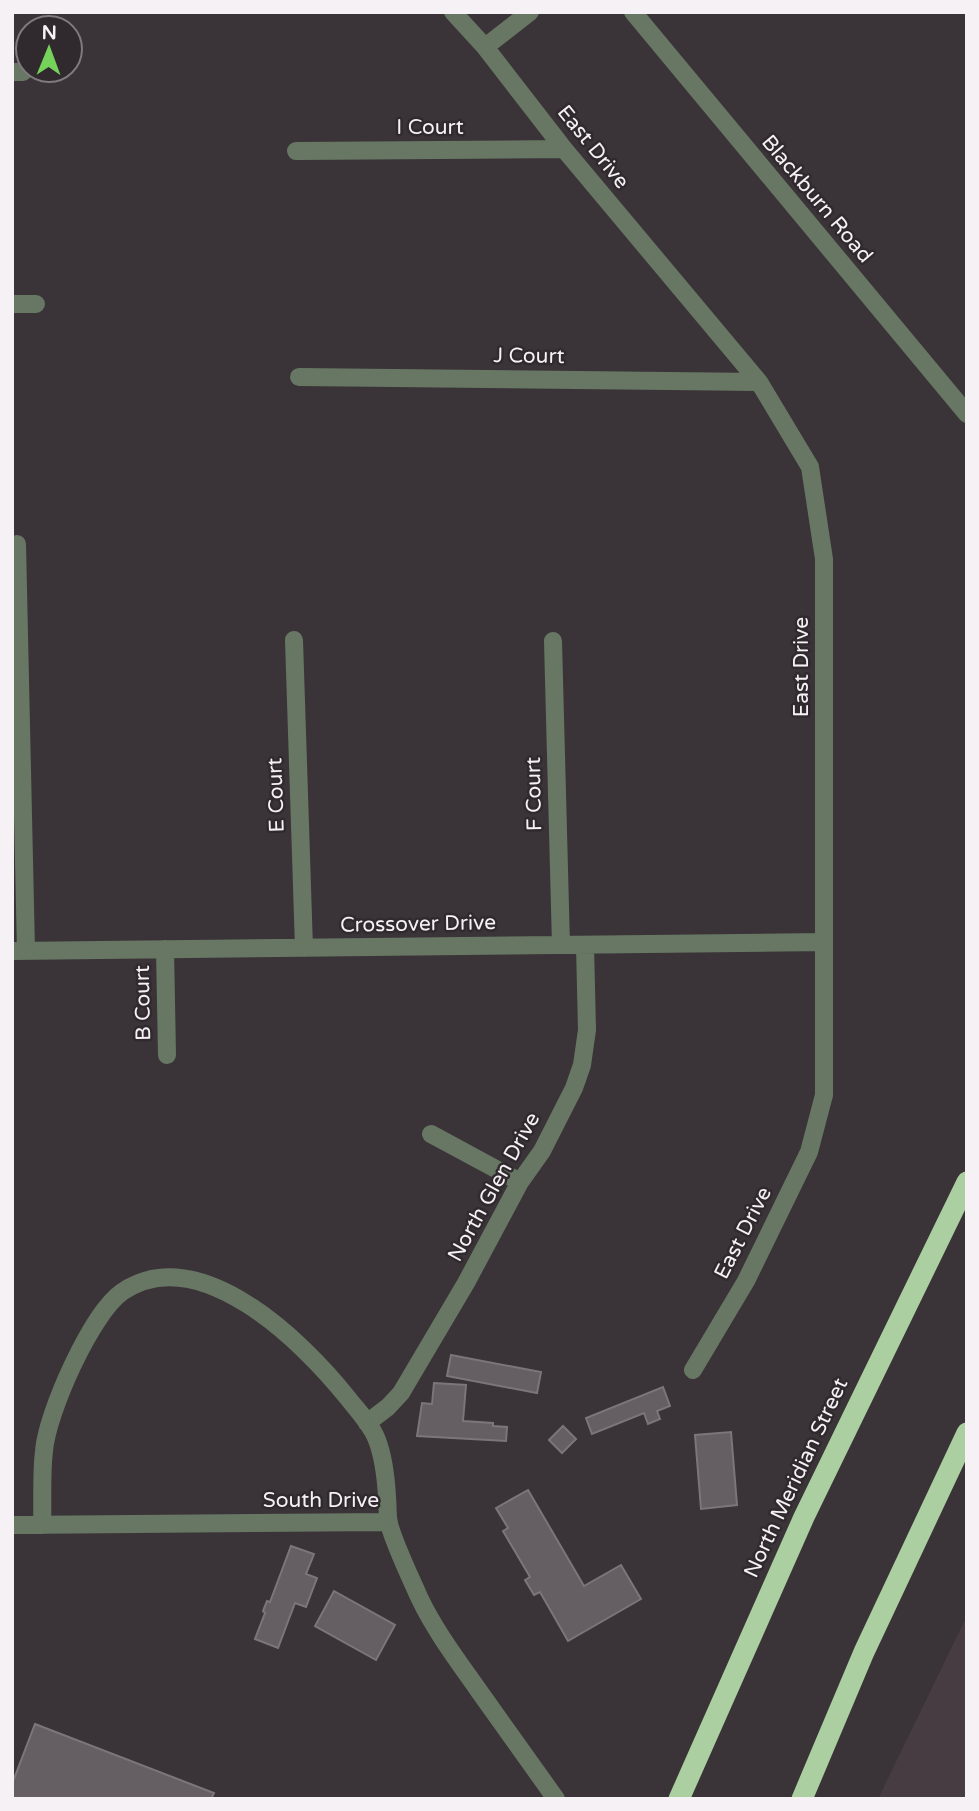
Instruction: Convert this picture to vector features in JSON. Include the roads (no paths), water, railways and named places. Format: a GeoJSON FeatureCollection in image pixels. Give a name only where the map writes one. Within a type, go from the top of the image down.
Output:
{"type":"FeatureCollection","features":[{"type":"Feature","properties":{"kind":"highway","name":"North Meridian Street"},"geometry":{"type":"LineString","coordinates":[[679,1799],[809,1505],[967,1182]]}},
{"type":"Feature","properties":{"kind":"highway"},"geometry":{"type":"LineString","coordinates":[[802,1799],[864,1652],[967,1433]]}},
{"type":"Feature","properties":{"kind":"street","name":"East Drive"},"geometry":{"type":"LineString","coordinates":[[453,12],[485,47],[564,149],[759,382],[810,467],[824,559],[824,1095],[809,1152],[746,1281],[693,1370]]}},
{"type":"Feature","properties":{"kind":"street"},"geometry":{"type":"LineString","coordinates":[[485,47],[530,12]]}},
{"type":"Feature","properties":{"kind":"street","name":"Blackburn Road"},"geometry":{"type":"LineString","coordinates":[[633,12],[967,414]]}},
{"type":"Feature","properties":{"kind":"street","name":"I Court"},"geometry":{"type":"LineString","coordinates":[[296,151],[564,149]]}},
{"type":"Feature","properties":{"kind":"street"},"geometry":{"type":"LineString","coordinates":[[12,304],[36,304]]}},
{"type":"Feature","properties":{"kind":"street","name":"J Court"},"geometry":{"type":"LineString","coordinates":[[299,377],[759,382]]}},
{"type":"Feature","properties":{"kind":"street"},"geometry":{"type":"LineString","coordinates":[[17,544],[19,951]]}},
{"type":"Feature","properties":{"kind":"street","name":"E Court"},"geometry":{"type":"LineString","coordinates":[[294,640],[304,948]]}},
{"type":"Feature","properties":{"kind":"street","name":"F Court"},"geometry":{"type":"LineString","coordinates":[[553,641],[561,945]]}},
{"type":"Feature","properties":{"kind":"street","name":"Crossover Drive"},"geometry":{"type":"LineString","coordinates":[[19,951],[823,942]]}},
{"type":"Feature","properties":{"kind":"street","name":"North Glen Drive"},"geometry":{"type":"LineString","coordinates":[[367,1423],[401,1393],[466,1283],[520,1182],[541,1151],[574,1088],[582,1065],[587,1030],[585,945]]}},
{"type":"Feature","properties":{"kind":"street","name":"B Court"},"geometry":{"type":"LineString","coordinates":[[165,949],[167,1055]]}},
{"type":"Feature","properties":{"kind":"street"},"geometry":{"type":"LineString","coordinates":[[431,1134],[520,1182]]}},
{"type":"Feature","properties":{"kind":"street"},"geometry":{"type":"LineString","coordinates":[[42,1525],[47,1432],[79,1350],[99,1317],[112,1300],[139,1283],[194,1279],[247,1303],[322,1367],[367,1423],[377,1439],[386,1477],[389,1522]]}},
{"type":"Feature","properties":{"kind":"street","name":"South Drive"},"geometry":{"type":"LineString","coordinates":[[12,1525],[389,1522],[420,1598],[446,1644],[556,1799]]}}]}
